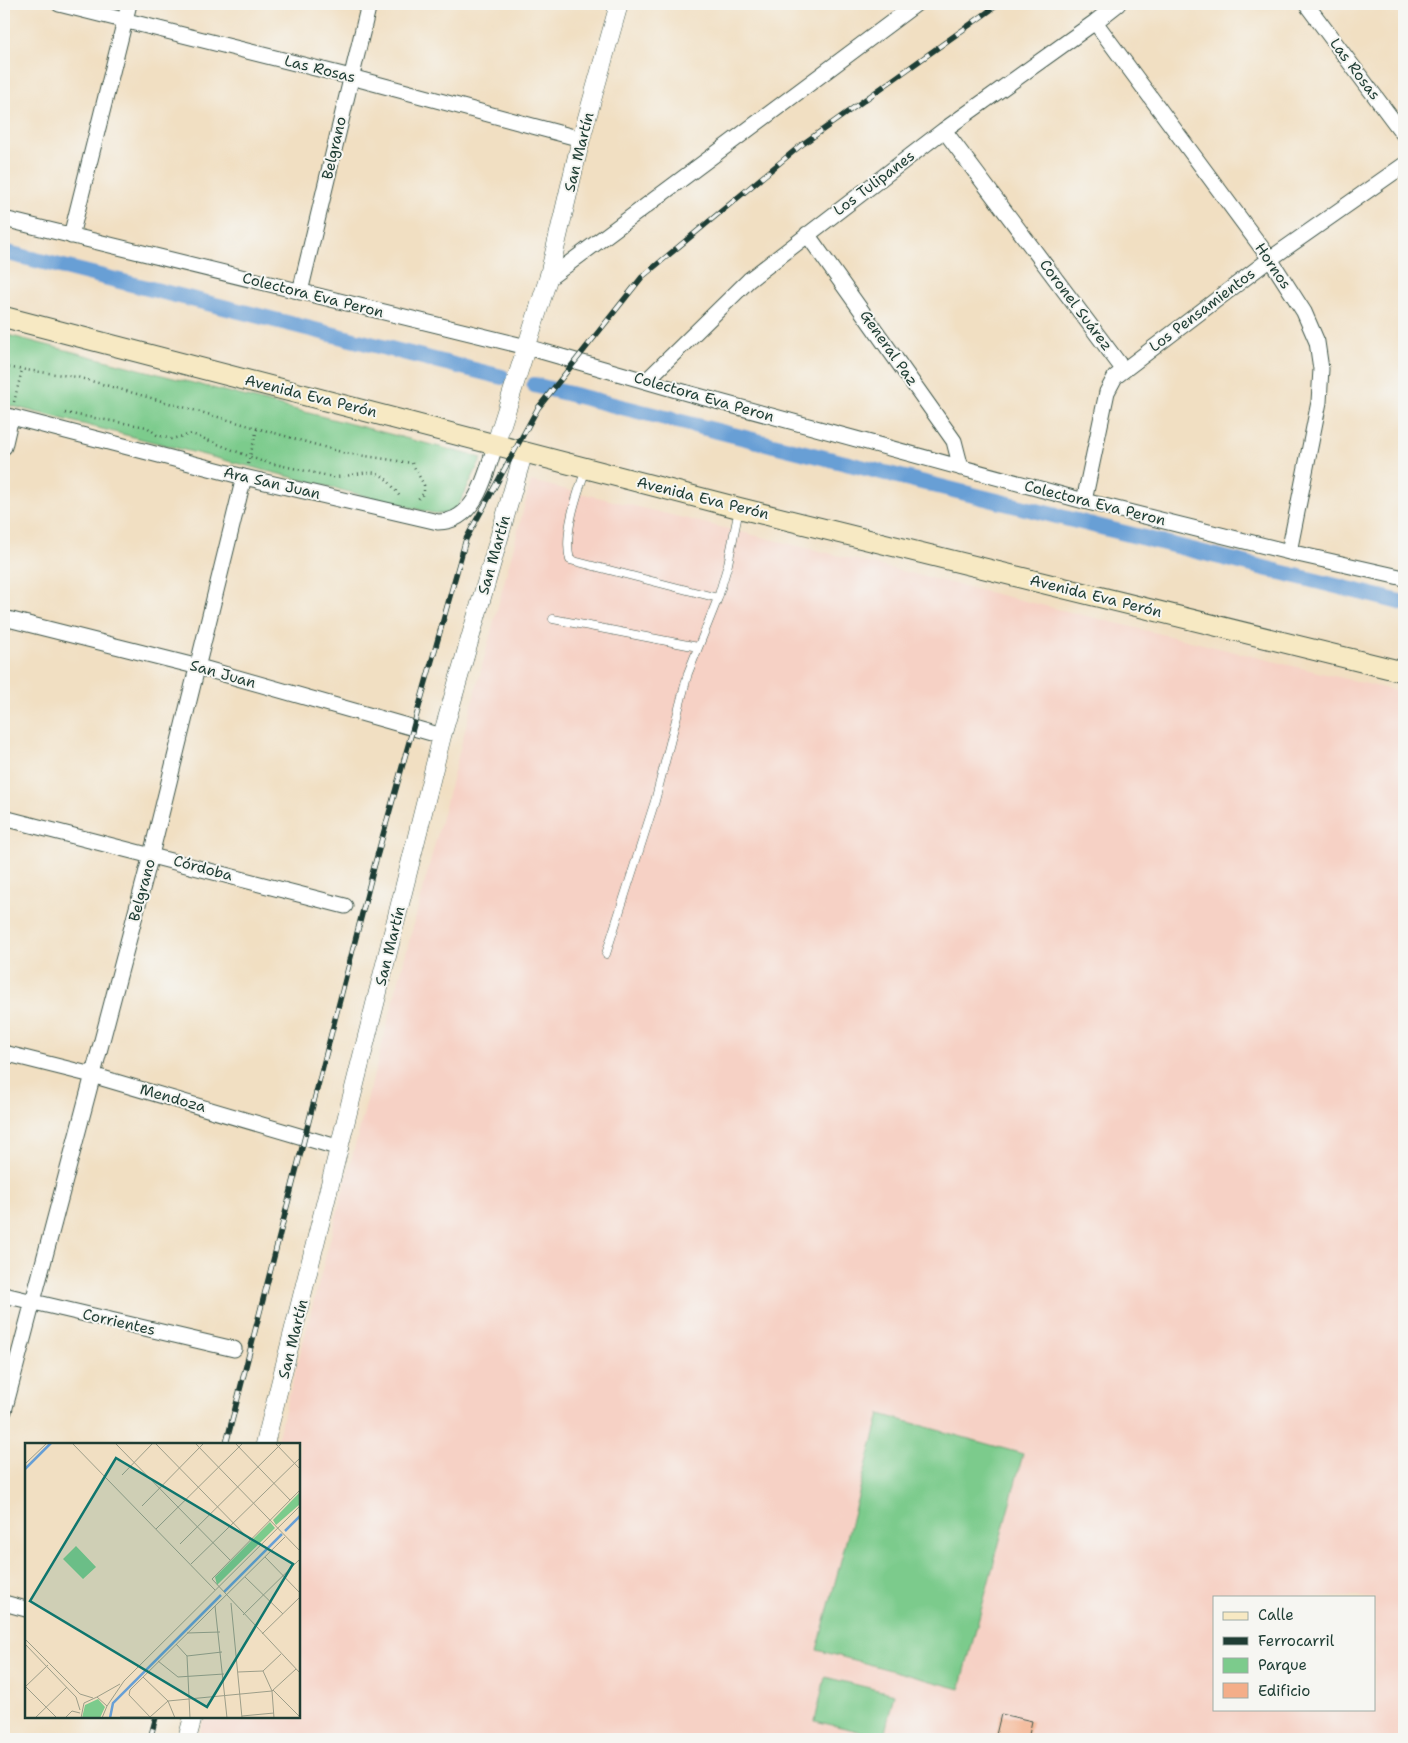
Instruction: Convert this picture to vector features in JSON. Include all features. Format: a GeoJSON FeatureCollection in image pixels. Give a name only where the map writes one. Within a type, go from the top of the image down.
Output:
{"type":"FeatureCollection","features":[{"type":"Feature","properties":{"kind":"main road","name":"Avenida Eva Perón"},"geometry":{"type":"LineString","coordinates":[[4,317],[524,450],[739,508],[1404,672]]}},
{"type":"Feature","properties":{"kind":"street","name":"Las Rosas"},"geometry":{"type":"LineString","coordinates":[[59,4],[351,77],[581,140]]}},
{"type":"Feature","properties":{"kind":"street"},"geometry":{"type":"LineString","coordinates":[[71,236],[129,4]]}},
{"type":"Feature","properties":{"kind":"street","name":"Belgrano"},"geometry":{"type":"LineString","coordinates":[[300,292],[369,4]]}},
{"type":"Feature","properties":{"kind":"street","name":"San Martín"},"geometry":{"type":"LineString","coordinates":[[496,443],[548,279],[581,140],[619,4]]}},
{"type":"Feature","properties":{"kind":"street"},"geometry":{"type":"LineString","coordinates":[[548,279],[916,4]]}},
{"type":"Feature","properties":{"kind":"street","name":"Los Tulipanes"},"geometry":{"type":"LineString","coordinates":[[646,381],[724,302],[807,234],[944,130],[1118,4]]}},
{"type":"Feature","properties":{"kind":"street","name":"Las Rosas"},"geometry":{"type":"LineString","coordinates":[[1306,4],[1404,135]]}},
{"type":"Feature","properties":{"kind":"street","name":"Hornos"},"geometry":{"type":"LineString","coordinates":[[1095,22],[1270,259],[1304,312],[1317,342],[1321,369],[1319,402],[1289,552]]}},
{"type":"Feature","properties":{"kind":"street","name":"Coronel Suárez"},"geometry":{"type":"LineString","coordinates":[[944,130],[1123,369]]}},
{"type":"Feature","properties":{"kind":"street","name":"Los Pensamientos"},"geometry":{"type":"LineString","coordinates":[[1123,369],[1270,259],[1404,165]]}},
{"type":"Feature","properties":{"kind":"street","name":"Colectora Eva Peron"},"geometry":{"type":"LineString","coordinates":[[4,219],[528,347],[1084,501],[1289,552],[1404,578]]}},
{"type":"Feature","properties":{"kind":"street","name":"General Paz"},"geometry":{"type":"LineString","coordinates":[[807,234],[954,441],[961,468]]}},
{"type":"Feature","properties":{"kind":"street"},"geometry":{"type":"LineString","coordinates":[[1084,501],[1107,392],[1115,376],[1123,369]]}},
{"type":"Feature","properties":{"kind":"street"},"geometry":{"type":"LineString","coordinates":[[4,447],[9,409]]}},
{"type":"Feature","properties":{"kind":"street","name":"Ara San Juan"},"geometry":{"type":"LineString","coordinates":[[9,409],[244,477],[438,522],[450,522],[460,517],[470,508],[483,482],[496,443]]}},
{"type":"Feature","properties":{"kind":"street","name":"San Martín"},"geometry":{"type":"LineString","coordinates":[[265,1443],[442,736],[524,450]]}},
{"type":"Feature","properties":{"kind":"street","name":"Belgrano"},"geometry":{"type":"LineString","coordinates":[[4,1411],[151,855],[199,667],[244,477]]}},
{"type":"Feature","properties":{"kind":"street","name":"San Juan"},"geometry":{"type":"LineString","coordinates":[[4,618],[199,667],[442,736]]}},
{"type":"Feature","properties":{"kind":"street","name":"Córdoba"},"geometry":{"type":"LineString","coordinates":[[4,818],[345,906]]}},
{"type":"Feature","properties":{"kind":"street","name":"Mendoza"},"geometry":{"type":"LineString","coordinates":[[4,1053],[92,1074],[340,1148]]}},
{"type":"Feature","properties":{"kind":"street","name":"Corrientes"},"geometry":{"type":"LineString","coordinates":[[4,1295],[234,1350]]}},
{"type":"Feature","properties":{"kind":"street"},"geometry":{"type":"LineString","coordinates":[[4,1603],[25,1609]]}},
{"type":"Feature","properties":{"kind":"street"},"geometry":{"type":"LineString","coordinates":[[187,1739],[193,1718]]}},
{"type":"Feature","properties":{"kind":"lane"},"geometry":{"type":"LineString","coordinates":[[586,468],[574,503],[567,550],[570,560],[718,598]]}},
{"type":"Feature","properties":{"kind":"lane"},"geometry":{"type":"LineString","coordinates":[[606,954],[655,801],[688,673],[718,598],[728,564],[739,508]]}},
{"type":"Feature","properties":{"kind":"lane"},"geometry":{"type":"LineString","coordinates":[[553,619],[698,647]]}},
{"type":"Feature","properties":{"kind":"path"},"geometry":{"type":"LineString","coordinates":[[4,367],[76,377],[345,453],[412,463],[424,485],[424,493],[420,499],[408,502]]}},
{"type":"Feature","properties":{"kind":"path"},"geometry":{"type":"LineString","coordinates":[[9,409],[22,370]]}},
{"type":"Feature","properties":{"kind":"path"},"geometry":{"type":"LineString","coordinates":[[9,409],[21,405]]}},
{"type":"Feature","properties":{"kind":"path"},"geometry":{"type":"LineString","coordinates":[[64,413],[147,426],[157,435],[171,439],[192,434],[261,461],[333,477],[345,477],[364,471],[373,473],[388,479],[402,500]]}},
{"type":"Feature","properties":{"kind":"path"},"geometry":{"type":"LineString","coordinates":[[244,477],[257,429]]}},
{"type":"Feature","properties":{"kind":"shaded area"},"geometry":{"type":"Polygon","coordinates":[[[531,481],[1404,693],[1404,1739],[198,1739],[204,1718],[300,1718],[300,1443],[276,1443],[531,481]]]}},
{"type":"Feature","properties":{"kind":"green space"},"geometry":{"type":"Polygon","coordinates":[[[4,334],[482,458],[458,506],[448,514],[432,513],[4,404],[4,334]]]}},
{"type":"Feature","properties":{"kind":"green space"},"geometry":{"type":"Polygon","coordinates":[[[880,1414],[1023,1454],[960,1689],[817,1650],[880,1414]]]}},
{"type":"Feature","properties":{"kind":"green space"},"geometry":{"type":"Polygon","coordinates":[[[825,1677],[894,1694],[884,1737],[815,1721],[825,1677]]]}},
{"type":"Feature","properties":{"kind":"building"},"geometry":{"type":"Polygon","coordinates":[[[1001,1714],[1032,1721],[1028,1739],[995,1739],[1001,1714]]]}},
{"type":"Feature","properties":{"kind":"waterway"},"geometry":{"type":"LineString","coordinates":[[4,252],[502,377]]}},
{"type":"Feature","properties":{"kind":"waterway"},"geometry":{"type":"LineString","coordinates":[[534,385],[1404,603]]}},
{"type":"Feature","properties":{"kind":"railway"},"geometry":{"type":"LineString","coordinates":[[226,1443],[374,867],[466,539],[538,408],[642,277],[800,146],[999,4]]}},
{"type":"Feature","properties":{"kind":"railway"},"geometry":{"type":"LineString","coordinates":[[150,1739],[156,1718]]}}]}
